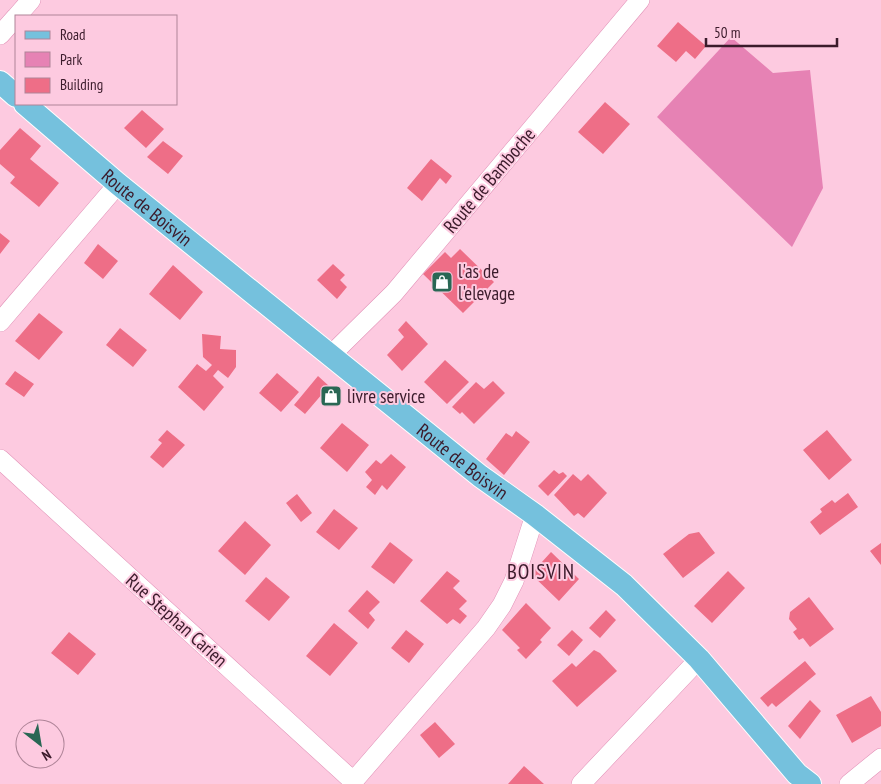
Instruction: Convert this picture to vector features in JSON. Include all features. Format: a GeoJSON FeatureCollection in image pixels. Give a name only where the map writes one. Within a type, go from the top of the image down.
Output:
{"type":"FeatureCollection","features":[{"type":"Feature","properties":{"kind":"main road"},"geometry":{"type":"LineString","coordinates":[[0,82],[15,95]]}},
{"type":"Feature","properties":{"kind":"main road","name":"Route de Boisvin"},"geometry":{"type":"LineString","coordinates":[[26,105],[118,184],[480,476],[536,515],[624,585],[699,659],[800,781]]}},
{"type":"Feature","properties":{"kind":"street"},"geometry":{"type":"LineString","coordinates":[[17,15],[31,0]]}},
{"type":"Feature","properties":{"kind":"street","name":"Route de Bamboche"},"geometry":{"type":"LineString","coordinates":[[331,355],[394,293],[640,0]]}},
{"type":"Feature","properties":{"kind":"street"},"geometry":{"type":"LineString","coordinates":[[0,35],[15,17]]}},
{"type":"Feature","properties":{"kind":"street"},"geometry":{"type":"LineString","coordinates":[[0,322],[118,184]]}},
{"type":"Feature","properties":{"kind":"street","name":"Rue Stephan Carien"},"geometry":{"type":"LineString","coordinates":[[0,459],[352,782]]}},
{"type":"Feature","properties":{"kind":"street"},"geometry":{"type":"LineString","coordinates":[[352,782],[486,628],[502,605],[514,581],[536,515]]}},
{"type":"Feature","properties":{"kind":"street"},"geometry":{"type":"LineString","coordinates":[[581,784],[699,659]]}},
{"type":"Feature","properties":{"kind":"street"},"geometry":{"type":"LineString","coordinates":[[849,784],[881,758]]}},
{"type":"Feature","properties":{"kind":"green space"},"geometry":{"type":"Polygon","coordinates":[[[731,37],[773,73],[810,70],[823,188],[792,247],[657,117],[731,37]]]}},
{"type":"Feature","properties":{"kind":"building"},"geometry":{"type":"Polygon","coordinates":[[[678,22],[706,46],[695,59],[686,51],[676,62],[657,46],[678,22]]]}},
{"type":"Feature","properties":{"kind":"building"},"geometry":{"type":"Polygon","coordinates":[[[605,102],[630,124],[603,154],[578,132],[605,102]]]}},
{"type":"Feature","properties":{"kind":"building"},"geometry":{"type":"Polygon","coordinates":[[[142,110],[164,129],[146,148],[124,128],[142,110]]]}},
{"type":"Feature","properties":{"kind":"building"},"geometry":{"type":"Polygon","coordinates":[[[20,128],[41,146],[30,159],[59,183],[39,207],[10,183],[15,177],[0,164],[0,150],[20,128]]]}},
{"type":"Feature","properties":{"kind":"building"},"geometry":{"type":"Polygon","coordinates":[[[163,141],[183,156],[168,174],[147,157],[163,141]]]}},
{"type":"Feature","properties":{"kind":"building"},"geometry":{"type":"Polygon","coordinates":[[[431,159],[452,176],[446,184],[440,178],[422,201],[407,188],[431,159]]]}},
{"type":"Feature","properties":{"kind":"building"},"geometry":{"type":"Polygon","coordinates":[[[0,233],[10,241],[0,254],[0,233]]]}},
{"type":"Feature","properties":{"kind":"building"},"geometry":{"type":"Polygon","coordinates":[[[98,244],[118,261],[103,279],[84,263],[98,244]]]}},
{"type":"Feature","properties":{"kind":"building"},"geometry":{"type":"Polygon","coordinates":[[[460,249],[494,282],[463,313],[423,274],[445,252],[451,258],[460,249]]]}},
{"type":"Feature","properties":{"kind":"building"},"geometry":{"type":"Polygon","coordinates":[[[333,264],[345,275],[340,280],[347,287],[337,299],[317,280],[333,264]]]}},
{"type":"Feature","properties":{"kind":"building"},"geometry":{"type":"Polygon","coordinates":[[[173,265],[203,292],[180,320],[149,294],[173,265]]]}},
{"type":"Feature","properties":{"kind":"building"},"geometry":{"type":"Polygon","coordinates":[[[39,313],[63,332],[39,360],[15,341],[39,313]]]}},
{"type":"Feature","properties":{"kind":"building"},"geometry":{"type":"Polygon","coordinates":[[[406,321],[428,344],[402,371],[387,355],[404,337],[398,330],[406,321]]]}},
{"type":"Feature","properties":{"kind":"building"},"geometry":{"type":"Polygon","coordinates":[[[120,328],[147,350],[133,367],[106,345],[120,328]]]}},
{"type":"Feature","properties":{"kind":"building"},"geometry":{"type":"Polygon","coordinates":[[[202,334],[221,336],[220,349],[236,350],[236,367],[228,378],[218,370],[213,376],[224,387],[204,411],[178,387],[197,364],[206,371],[212,365],[203,357],[202,334]]]}},
{"type":"Feature","properties":{"kind":"building"},"geometry":{"type":"Polygon","coordinates":[[[445,360],[469,382],[447,404],[424,382],[445,360]]]}},
{"type":"Feature","properties":{"kind":"building"},"geometry":{"type":"Polygon","coordinates":[[[15,371],[34,384],[24,397],[5,384],[15,371]]]}},
{"type":"Feature","properties":{"kind":"building"},"geometry":{"type":"Polygon","coordinates":[[[277,373],[299,392],[281,412],[259,393],[277,373]]]}},
{"type":"Feature","properties":{"kind":"building"},"geometry":{"type":"Polygon","coordinates":[[[318,376],[329,386],[305,414],[294,405],[318,376]]]}},
{"type":"Feature","properties":{"kind":"building"},"geometry":{"type":"Polygon","coordinates":[[[493,381],[505,393],[474,424],[462,412],[460,414],[452,407],[476,382],[484,389],[493,381]]]}},
{"type":"Feature","properties":{"kind":"building"},"geometry":{"type":"Polygon","coordinates":[[[342,423],[369,445],[347,472],[320,448],[342,423]]]}},
{"type":"Feature","properties":{"kind":"building"},"geometry":{"type":"Polygon","coordinates":[[[167,430],[185,445],[163,468],[150,457],[162,443],[158,440],[167,430]]]}},
{"type":"Feature","properties":{"kind":"building"},"geometry":{"type":"Polygon","coordinates":[[[827,430],[852,460],[829,480],[803,450],[827,430]]]}},
{"type":"Feature","properties":{"kind":"building"},"geometry":{"type":"Polygon","coordinates":[[[516,431],[530,442],[504,475],[486,459],[506,433],[512,437],[516,431]]]}},
{"type":"Feature","properties":{"kind":"building"},"geometry":{"type":"Polygon","coordinates":[[[391,454],[406,467],[387,490],[382,485],[375,495],[366,487],[372,480],[365,472],[376,460],[381,464],[391,454]]]}},
{"type":"Feature","properties":{"kind":"building"},"geometry":{"type":"Polygon","coordinates":[[[554,470],[559,474],[563,472],[567,476],[548,496],[538,486],[554,470]]]}},
{"type":"Feature","properties":{"kind":"building"},"geometry":{"type":"Polygon","coordinates":[[[573,474],[581,481],[588,474],[607,493],[584,518],[578,513],[574,516],[554,495],[573,474]]]}},
{"type":"Feature","properties":{"kind":"building"},"geometry":{"type":"Polygon","coordinates":[[[848,493],[858,507],[820,535],[810,522],[822,512],[820,509],[832,500],[835,503],[848,493]]]}},
{"type":"Feature","properties":{"kind":"building"},"geometry":{"type":"Polygon","coordinates":[[[297,494],[312,513],[301,522],[286,503],[297,494]]]}},
{"type":"Feature","properties":{"kind":"building"},"geometry":{"type":"Polygon","coordinates":[[[334,509],[358,528],[339,550],[316,532],[334,509]]]}},
{"type":"Feature","properties":{"kind":"building"},"geometry":{"type":"Polygon","coordinates":[[[245,521],[271,545],[245,575],[218,551],[245,521]]]}},
{"type":"Feature","properties":{"kind":"building"},"geometry":{"type":"Polygon","coordinates":[[[699,532],[715,553],[683,578],[663,554],[689,534],[699,532]]]}},
{"type":"Feature","properties":{"kind":"building"},"geometry":{"type":"Polygon","coordinates":[[[390,542],[413,560],[394,584],[371,567],[390,542]]]}},
{"type":"Feature","properties":{"kind":"building"},"geometry":{"type":"Polygon","coordinates":[[[881,543],[881,565],[870,551],[881,543]]]}},
{"type":"Feature","properties":{"kind":"building"},"geometry":{"type":"Polygon","coordinates":[[[551,552],[579,579],[559,601],[531,574],[551,552]]]}},
{"type":"Feature","properties":{"kind":"building"},"geometry":{"type":"Polygon","coordinates":[[[447,571],[460,581],[453,588],[467,601],[459,609],[467,616],[460,624],[453,619],[447,624],[420,601],[447,571]]]}},
{"type":"Feature","properties":{"kind":"building"},"geometry":{"type":"Polygon","coordinates":[[[728,571],[745,588],[712,623],[694,606],[728,571]]]}},
{"type":"Feature","properties":{"kind":"building"},"geometry":{"type":"Polygon","coordinates":[[[266,577],[290,597],[269,621],[245,601],[266,577]]]}},
{"type":"Feature","properties":{"kind":"building"},"geometry":{"type":"Polygon","coordinates":[[[367,590],[380,602],[369,613],[375,620],[368,629],[348,611],[367,590]]]}},
{"type":"Feature","properties":{"kind":"building"},"geometry":{"type":"Polygon","coordinates":[[[809,597],[834,629],[810,647],[803,638],[799,640],[793,632],[797,629],[789,619],[790,612],[809,597]]]}},
{"type":"Feature","properties":{"kind":"building"},"geometry":{"type":"Polygon","coordinates":[[[526,603],[551,628],[540,640],[542,642],[526,659],[517,650],[520,648],[502,630],[526,603]]]}},
{"type":"Feature","properties":{"kind":"building"},"geometry":{"type":"Polygon","coordinates":[[[606,610],[616,620],[600,638],[589,628],[606,610]]]}},
{"type":"Feature","properties":{"kind":"building"},"geometry":{"type":"Polygon","coordinates":[[[334,623],[358,643],[330,676],[306,656],[334,623]]]}},
{"type":"Feature","properties":{"kind":"building"},"geometry":{"type":"Polygon","coordinates":[[[406,630],[424,644],[409,663],[391,648],[406,630]]]}},
{"type":"Feature","properties":{"kind":"building"},"geometry":{"type":"Polygon","coordinates":[[[572,630],[583,640],[569,656],[557,645],[572,630]]]}},
{"type":"Feature","properties":{"kind":"building"},"geometry":{"type":"Polygon","coordinates":[[[69,632],[96,654],[78,675],[51,653],[69,632]]]}},
{"type":"Feature","properties":{"kind":"building"},"geometry":{"type":"Polygon","coordinates":[[[594,650],[600,653],[617,671],[577,707],[552,681],[572,663],[576,667],[594,650]]]}},
{"type":"Feature","properties":{"kind":"building"},"geometry":{"type":"Polygon","coordinates":[[[805,661],[816,674],[776,707],[772,703],[768,707],[760,698],[805,661]]]}},
{"type":"Feature","properties":{"kind":"building"},"geometry":{"type":"Polygon","coordinates":[[[871,696],[881,712],[881,726],[852,743],[836,715],[871,696]]]}},
{"type":"Feature","properties":{"kind":"building"},"geometry":{"type":"Polygon","coordinates":[[[810,700],[821,711],[800,739],[788,726],[810,700]]]}},
{"type":"Feature","properties":{"kind":"building"},"geometry":{"type":"Polygon","coordinates":[[[435,722],[455,744],[439,758],[420,735],[435,722]]]}},
{"type":"Feature","properties":{"kind":"building"},"geometry":{"type":"Polygon","coordinates":[[[524,766],[544,784],[508,784],[524,766]]]}},
{"type":"Feature","properties":{"kind":"place","name":"l'as de l'elevage"},"geometry":{"type":"Point","coordinates":[442,282]}},
{"type":"Feature","properties":{"kind":"place","name":"livre service"},"geometry":{"type":"Point","coordinates":[331,396]}},
{"type":"Feature","properties":{"kind":"district","name":"BOISVIN"},"geometry":{"type":"Point","coordinates":[541,571]}}]}
